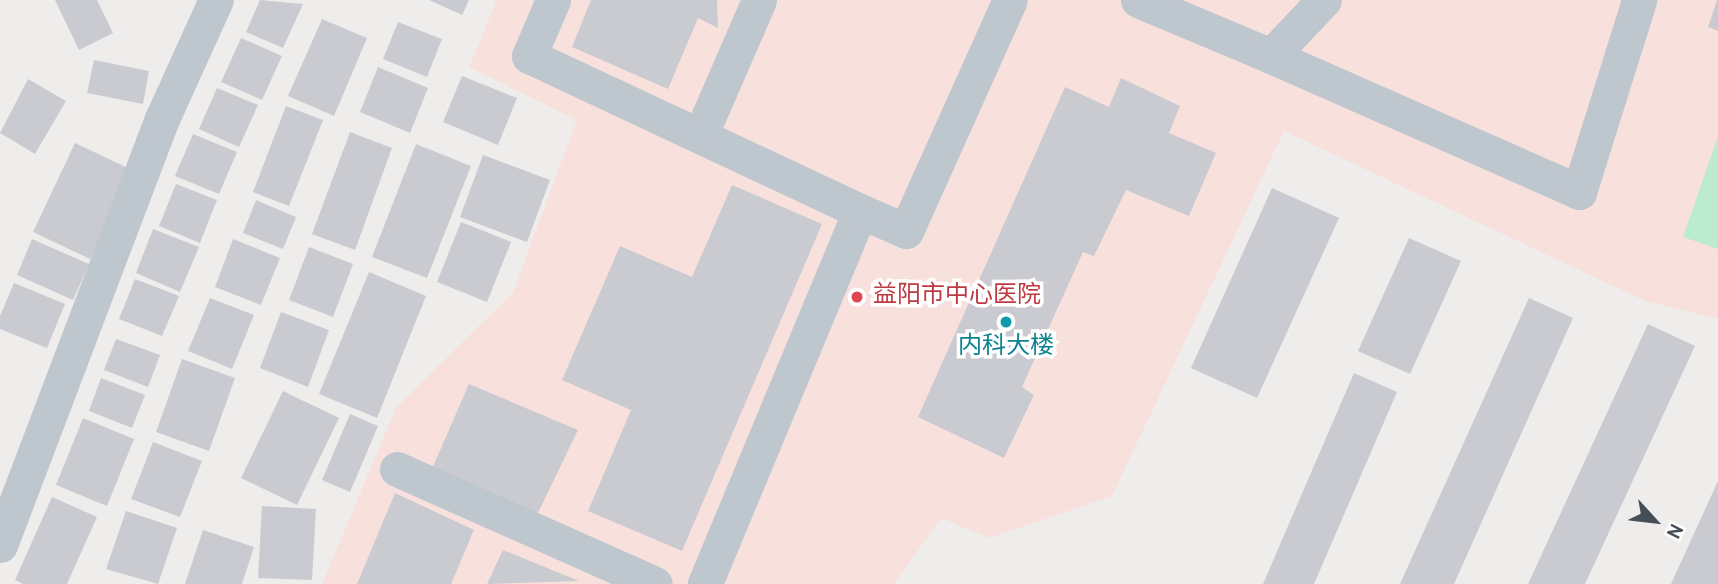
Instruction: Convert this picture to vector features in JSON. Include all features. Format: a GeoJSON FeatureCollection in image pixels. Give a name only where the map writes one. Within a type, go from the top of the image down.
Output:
{"type":"FeatureCollection","features":[{"type":"Feature","properties":{"kind":"street"},"geometry":{"type":"LineString","coordinates":[[0,545],[161,121],[216,0]]}},
{"type":"Feature","properties":{"kind":"street"},"geometry":{"type":"LineString","coordinates":[[553,0],[528,56],[906,231],[1010,0]]}},
{"type":"Feature","properties":{"kind":"street"},"geometry":{"type":"LineString","coordinates":[[699,136],[759,0]]}},
{"type":"Feature","properties":{"kind":"street"},"geometry":{"type":"LineString","coordinates":[[1138,0],[1579,191],[1639,0]]}},
{"type":"Feature","properties":{"kind":"street"},"geometry":{"type":"LineString","coordinates":[[1271,56],[1324,0]]}},
{"type":"Feature","properties":{"kind":"street"},"geometry":{"type":"LineString","coordinates":[[705,584],[860,211]]}},
{"type":"Feature","properties":{"kind":"street"},"geometry":{"type":"LineString","coordinates":[[397,469],[655,584]]}},
{"type":"Feature","properties":{"kind":"shaded area","name":"益阳市中心医院"},"geometry":{"type":"Polygon","coordinates":[[[497,0],[1718,0],[1718,319],[1645,301],[1284,131],[1112,496],[989,538],[941,518],[894,584],[322,584],[396,408],[513,292],[577,120],[469,67],[497,0]]]}},
{"type":"Feature","properties":{"kind":"green space"},"geometry":{"type":"Polygon","coordinates":[[[1718,136],[1718,249],[1683,237],[1718,136]]]}},
{"type":"Feature","properties":{"kind":"building"},"geometry":{"type":"Polygon","coordinates":[[[55,0],[97,0],[113,33],[79,50],[55,0]]]}},
{"type":"Feature","properties":{"kind":"building"},"geometry":{"type":"Polygon","coordinates":[[[260,0],[303,4],[283,48],[246,32],[260,0]]]}},
{"type":"Feature","properties":{"kind":"building"},"geometry":{"type":"Polygon","coordinates":[[[429,0],[469,0],[462,15],[429,0]]]}},
{"type":"Feature","properties":{"kind":"building"},"geometry":{"type":"Polygon","coordinates":[[[591,0],[717,0],[718,28],[698,18],[668,89],[572,47],[591,0]]]}},
{"type":"Feature","properties":{"kind":"building"},"geometry":{"type":"Polygon","coordinates":[[[1718,0],[1718,31],[1708,27],[1718,0]]]}},
{"type":"Feature","properties":{"kind":"building"},"geometry":{"type":"Polygon","coordinates":[[[322,19],[367,38],[334,116],[288,96],[322,19]]]}},
{"type":"Feature","properties":{"kind":"building"},"geometry":{"type":"Polygon","coordinates":[[[398,22],[442,39],[427,77],[383,59],[398,22]]]}},
{"type":"Feature","properties":{"kind":"building"},"geometry":{"type":"Polygon","coordinates":[[[241,38],[282,56],[262,100],[221,82],[241,38]]]}},
{"type":"Feature","properties":{"kind":"building"},"geometry":{"type":"Polygon","coordinates":[[[94,60],[149,71],[143,104],[87,93],[94,60]]]}},
{"type":"Feature","properties":{"kind":"building"},"geometry":{"type":"Polygon","coordinates":[[[378,67],[428,88],[410,133],[360,112],[378,67]]]}},
{"type":"Feature","properties":{"kind":"building"},"geometry":{"type":"Polygon","coordinates":[[[462,76],[517,98],[498,145],[443,122],[462,76]]]}},
{"type":"Feature","properties":{"kind":"building","name":"内科大楼"},"geometry":{"type":"Polygon","coordinates":[[[1121,78],[1180,106],[1169,133],[1216,153],[1189,216],[1126,190],[1094,256],[1083,252],[1022,387],[1034,395],[1004,458],[918,417],[1065,87],[1109,107],[1121,78]]]}},
{"type":"Feature","properties":{"kind":"building"},"geometry":{"type":"Polygon","coordinates":[[[28,79],[66,101],[35,154],[0,133],[28,79]]]}},
{"type":"Feature","properties":{"kind":"building"},"geometry":{"type":"Polygon","coordinates":[[[217,88],[258,105],[239,147],[199,129],[217,88]]]}},
{"type":"Feature","properties":{"kind":"building"},"geometry":{"type":"Polygon","coordinates":[[[286,106],[323,120],[289,206],[253,192],[286,106]]]}},
{"type":"Feature","properties":{"kind":"building"},"geometry":{"type":"Polygon","coordinates":[[[350,132],[392,148],[355,250],[312,234],[350,132]]]}},
{"type":"Feature","properties":{"kind":"building"},"geometry":{"type":"Polygon","coordinates":[[[193,134],[237,152],[219,194],[175,176],[193,134]]]}},
{"type":"Feature","properties":{"kind":"building"},"geometry":{"type":"Polygon","coordinates":[[[75,143],[132,170],[90,259],[33,232],[75,143]]]}},
{"type":"Feature","properties":{"kind":"building"},"geometry":{"type":"Polygon","coordinates":[[[416,144],[471,166],[427,278],[372,257],[416,144]]]}},
{"type":"Feature","properties":{"kind":"building"},"geometry":{"type":"Polygon","coordinates":[[[483,155],[550,180],[527,242],[460,217],[483,155]]]}},
{"type":"Feature","properties":{"kind":"building"},"geometry":{"type":"Polygon","coordinates":[[[176,184],[217,200],[200,243],[159,226],[176,184]]]}},
{"type":"Feature","properties":{"kind":"building"},"geometry":{"type":"Polygon","coordinates":[[[732,185],[822,224],[682,551],[588,511],[631,410],[562,380],[620,246],[692,277],[732,185]]]}},
{"type":"Feature","properties":{"kind":"building"},"geometry":{"type":"Polygon","coordinates":[[[1272,188],[1339,218],[1257,398],[1191,368],[1272,188]]]}},
{"type":"Feature","properties":{"kind":"building"},"geometry":{"type":"Polygon","coordinates":[[[256,200],[296,217],[283,249],[243,233],[256,200]]]}},
{"type":"Feature","properties":{"kind":"building"},"geometry":{"type":"Polygon","coordinates":[[[461,222],[511,242],[487,302],[437,282],[461,222]]]}},
{"type":"Feature","properties":{"kind":"building"},"geometry":{"type":"Polygon","coordinates":[[[153,229],[199,247],[180,292],[136,273],[153,229]]]}},
{"type":"Feature","properties":{"kind":"building"},"geometry":{"type":"Polygon","coordinates":[[[1409,238],[1461,261],[1410,374],[1358,351],[1409,238]]]}},
{"type":"Feature","properties":{"kind":"building"},"geometry":{"type":"Polygon","coordinates":[[[32,239],[89,264],[73,300],[17,275],[32,239]]]}},
{"type":"Feature","properties":{"kind":"building"},"geometry":{"type":"Polygon","coordinates":[[[233,239],[280,258],[261,305],[215,287],[233,239]]]}},
{"type":"Feature","properties":{"kind":"building"},"geometry":{"type":"Polygon","coordinates":[[[309,247],[353,264],[333,317],[289,300],[309,247]]]}},
{"type":"Feature","properties":{"kind":"building"},"geometry":{"type":"Polygon","coordinates":[[[369,272],[426,296],[377,418],[319,394],[369,272]]]}},
{"type":"Feature","properties":{"kind":"building"},"geometry":{"type":"Polygon","coordinates":[[[135,279],[179,296],[162,336],[119,319],[135,279]]]}},
{"type":"Feature","properties":{"kind":"building"},"geometry":{"type":"Polygon","coordinates":[[[14,283],[65,304],[47,348],[0,329],[0,316],[14,283]]]}},
{"type":"Feature","properties":{"kind":"building"},"geometry":{"type":"Polygon","coordinates":[[[210,298],[254,315],[232,369],[188,351],[210,298]]]}},
{"type":"Feature","properties":{"kind":"building"},"geometry":{"type":"Polygon","coordinates":[[[1529,298],[1573,318],[1454,584],[1400,584],[1529,298]]]}},
{"type":"Feature","properties":{"kind":"building"},"geometry":{"type":"Polygon","coordinates":[[[281,312],[329,330],[308,387],[260,368],[281,312]]]}},
{"type":"Feature","properties":{"kind":"building"},"geometry":{"type":"Polygon","coordinates":[[[1648,324],[1695,346],[1585,584],[1528,584],[1648,324]]]}},
{"type":"Feature","properties":{"kind":"building"},"geometry":{"type":"Polygon","coordinates":[[[116,339],[160,355],[148,387],[104,370],[116,339]]]}},
{"type":"Feature","properties":{"kind":"building"},"geometry":{"type":"Polygon","coordinates":[[[182,359],[235,378],[209,451],[156,432],[182,359]]]}},
{"type":"Feature","properties":{"kind":"building"},"geometry":{"type":"Polygon","coordinates":[[[1354,373],[1397,392],[1314,584],[1263,584],[1354,373]]]}},
{"type":"Feature","properties":{"kind":"building"},"geometry":{"type":"Polygon","coordinates":[[[101,378],[145,395],[132,428],[89,411],[101,378]]]}},
{"type":"Feature","properties":{"kind":"building"},"geometry":{"type":"Polygon","coordinates":[[[469,384],[578,430],[536,517],[431,471],[469,384]]]}},
{"type":"Feature","properties":{"kind":"building"},"geometry":{"type":"Polygon","coordinates":[[[283,391],[339,418],[297,505],[241,478],[283,391]]]}},
{"type":"Feature","properties":{"kind":"building"},"geometry":{"type":"Polygon","coordinates":[[[350,414],[378,426],[350,492],[322,480],[350,414]]]}},
{"type":"Feature","properties":{"kind":"building"},"geometry":{"type":"Polygon","coordinates":[[[83,418],[134,439],[107,506],[56,485],[83,418]]]}},
{"type":"Feature","properties":{"kind":"building"},"geometry":{"type":"Polygon","coordinates":[[[153,442],[202,461],[180,517],[131,499],[153,442]]]}},
{"type":"Feature","properties":{"kind":"building"},"geometry":{"type":"Polygon","coordinates":[[[1718,481],[1718,584],[1671,584],[1718,481]]]}},
{"type":"Feature","properties":{"kind":"building"},"geometry":{"type":"Polygon","coordinates":[[[395,493],[474,530],[451,584],[357,584],[395,493]]]}},
{"type":"Feature","properties":{"kind":"building"},"geometry":{"type":"Polygon","coordinates":[[[52,497],[97,517],[67,584],[23,584],[15,580],[52,497]]]}},
{"type":"Feature","properties":{"kind":"building"},"geometry":{"type":"Polygon","coordinates":[[[262,506],[316,509],[312,580],[258,578],[262,506]]]}},
{"type":"Feature","properties":{"kind":"building"},"geometry":{"type":"Polygon","coordinates":[[[126,511],[177,528],[158,584],[106,569],[126,511]]]}},
{"type":"Feature","properties":{"kind":"building"},"geometry":{"type":"Polygon","coordinates":[[[203,530],[254,547],[242,584],[185,584],[203,530]]]}},
{"type":"Feature","properties":{"kind":"building"},"geometry":{"type":"Polygon","coordinates":[[[503,550],[579,581],[487,584],[503,550]]]}},
{"type":"Feature","properties":{"kind":"place","name":"益阳市中心医院"},"geometry":{"type":"Point","coordinates":[857,297]}},
{"type":"Feature","properties":{"kind":"place","name":"内科大楼"},"geometry":{"type":"Point","coordinates":[1006,322]}}]}
